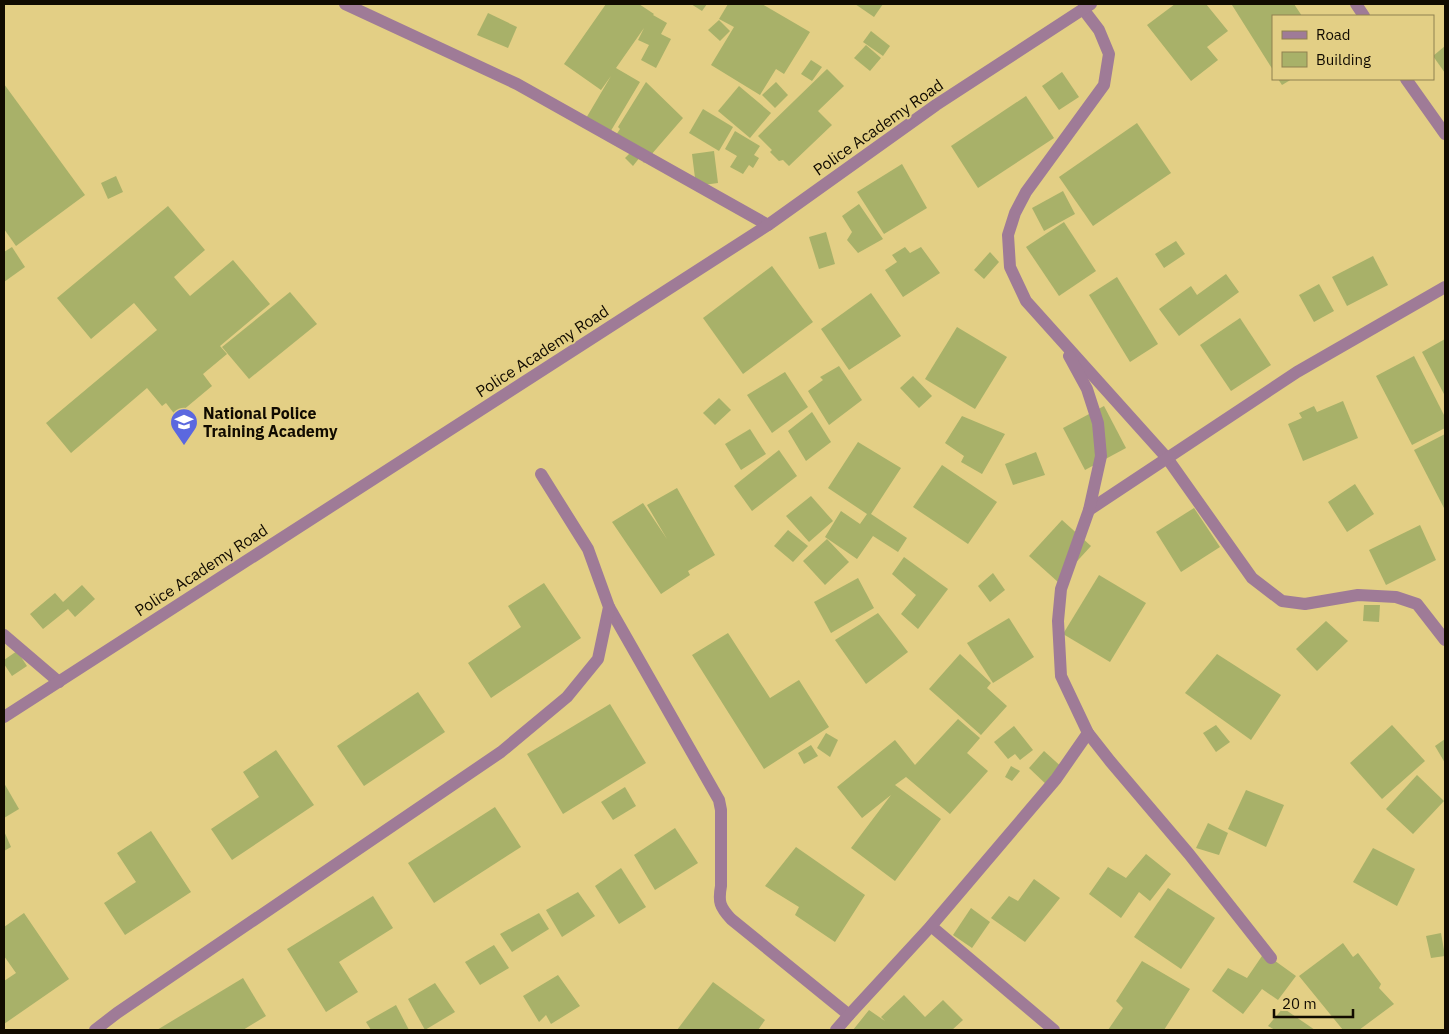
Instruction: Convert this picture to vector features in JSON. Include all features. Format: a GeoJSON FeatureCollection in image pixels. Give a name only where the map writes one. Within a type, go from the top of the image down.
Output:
{"type":"FeatureCollection","features":[{"type":"Feature","properties":{"kind":"street"},"geometry":{"type":"LineString","coordinates":[[345,4],[517,84],[768,225]]}},
{"type":"Feature","properties":{"kind":"street"},"geometry":{"type":"LineString","coordinates":[[1356,4],[1363,15]]}},
{"type":"Feature","properties":{"kind":"street"},"geometry":{"type":"LineString","coordinates":[[1087,7],[1109,54],[1104,85],[1026,192],[1014,213],[1008,235],[1010,267],[1026,301],[1167,458],[1252,578],[1282,601],[1305,604],[1358,595],[1396,597],[1417,604],[1445,640]]}},
{"type":"Feature","properties":{"kind":"street","name":"Police Academy Road"},"geometry":{"type":"LineString","coordinates":[[4,717],[768,225],[936,105],[1087,7]]}},
{"type":"Feature","properties":{"kind":"street"},"geometry":{"type":"LineString","coordinates":[[1407,80],[1445,134]]}},
{"type":"Feature","properties":{"kind":"street"},"geometry":{"type":"LineString","coordinates":[[1090,510],[1297,372],[1445,287]]}},
{"type":"Feature","properties":{"kind":"street"},"geometry":{"type":"LineString","coordinates":[[1061,340],[1087,389],[1098,423],[1101,456],[1090,510],[1061,589],[1058,621],[1061,676],[1088,733],[1189,854],[1271,958]]}},
{"type":"Feature","properties":{"kind":"street"},"geometry":{"type":"LineString","coordinates":[[541,474],[588,549],[610,607],[719,800],[721,810],[721,886],[718,898],[722,909],[731,919],[848,1015]]}},
{"type":"Feature","properties":{"kind":"street"},"geometry":{"type":"LineString","coordinates":[[95,1030],[125,1007],[501,752],[567,697],[598,659],[610,607]]}},
{"type":"Feature","properties":{"kind":"street"},"geometry":{"type":"LineString","coordinates":[[4,635],[59,682]]}},
{"type":"Feature","properties":{"kind":"street"},"geometry":{"type":"LineString","coordinates":[[836,1030],[931,926],[1056,779],[1088,733]]}},
{"type":"Feature","properties":{"kind":"street"},"geometry":{"type":"LineString","coordinates":[[931,926],[1054,1030]]}},
{"type":"Feature","properties":{"kind":"building"},"geometry":{"type":"Polygon","coordinates":[[[606,4],[639,4],[667,23],[661,34],[671,39],[656,68],[641,60],[649,45],[638,40],[644,28],[616,68],[640,82],[609,134],[585,120],[611,76],[601,90],[564,64],[606,4]]]}},
{"type":"Feature","properties":{"kind":"building"},"geometry":{"type":"Polygon","coordinates":[[[691,4],[707,4],[702,11],[691,4]]]}},
{"type":"Feature","properties":{"kind":"building"},"geometry":{"type":"Polygon","coordinates":[[[728,4],[762,4],[810,32],[784,74],[776,69],[760,95],[711,65],[734,27],[719,19],[728,4]]]}},
{"type":"Feature","properties":{"kind":"building"},"geometry":{"type":"Polygon","coordinates":[[[855,4],[883,4],[874,17],[855,4]]]}},
{"type":"Feature","properties":{"kind":"building"},"geometry":{"type":"Polygon","coordinates":[[[1175,4],[1206,4],[1228,31],[1207,47],[1218,60],[1191,81],[1147,25],[1175,4]]]}},
{"type":"Feature","properties":{"kind":"building"},"geometry":{"type":"Polygon","coordinates":[[[1294,4],[1301,15],[1272,15],[1272,68],[1232,5],[1294,4]]]}},
{"type":"Feature","properties":{"kind":"building"},"geometry":{"type":"Polygon","coordinates":[[[488,13],[517,27],[508,48],[477,35],[488,13]]]}},
{"type":"Feature","properties":{"kind":"building"},"geometry":{"type":"Polygon","coordinates":[[[719,20],[730,31],[720,41],[708,30],[719,20]]]}},
{"type":"Feature","properties":{"kind":"building"},"geometry":{"type":"Polygon","coordinates":[[[871,31],[890,46],[883,56],[863,42],[871,31]]]}},
{"type":"Feature","properties":{"kind":"building"},"geometry":{"type":"Polygon","coordinates":[[[866,45],[881,58],[870,71],[854,58],[866,45]]]}},
{"type":"Feature","properties":{"kind":"building"},"geometry":{"type":"Polygon","coordinates":[[[1445,46],[1445,73],[1434,57],[1434,55],[1445,46]]]}},
{"type":"Feature","properties":{"kind":"building"},"geometry":{"type":"Polygon","coordinates":[[[811,60],[822,67],[812,81],[801,74],[811,60]]]}},
{"type":"Feature","properties":{"kind":"building"},"geometry":{"type":"Polygon","coordinates":[[[827,69],[844,86],[818,111],[832,125],[789,166],[783,160],[779,161],[770,152],[772,150],[758,136],[827,69]]]}},
{"type":"Feature","properties":{"kind":"building"},"geometry":{"type":"Polygon","coordinates":[[[1062,72],[1079,97],[1059,110],[1042,86],[1062,72]]]}},
{"type":"Feature","properties":{"kind":"building"},"geometry":{"type":"Polygon","coordinates":[[[1279,80],[1290,80],[1282,85],[1279,80]]]}},
{"type":"Feature","properties":{"kind":"building"},"geometry":{"type":"Polygon","coordinates":[[[646,82],[683,118],[644,163],[640,157],[633,166],[625,158],[632,151],[616,135],[620,129],[618,127],[646,82]]]}},
{"type":"Feature","properties":{"kind":"building"},"geometry":{"type":"Polygon","coordinates":[[[776,82],[788,95],[775,108],[762,95],[776,82]]]}},
{"type":"Feature","properties":{"kind":"building"},"geometry":{"type":"Polygon","coordinates":[[[4,84],[85,195],[16,246],[4,229],[4,84]]]}},
{"type":"Feature","properties":{"kind":"building"},"geometry":{"type":"Polygon","coordinates":[[[739,86],[771,113],[750,138],[718,111],[739,86]]]}},
{"type":"Feature","properties":{"kind":"building"},"geometry":{"type":"Polygon","coordinates":[[[1026,96],[1054,138],[978,188],[951,146],[1026,96]]]}},
{"type":"Feature","properties":{"kind":"building"},"geometry":{"type":"Polygon","coordinates":[[[703,109],[733,127],[719,151],[689,133],[703,109]]]}},
{"type":"Feature","properties":{"kind":"building"},"geometry":{"type":"Polygon","coordinates":[[[1137,123],[1171,173],[1093,226],[1059,177],[1137,123]]]}},
{"type":"Feature","properties":{"kind":"building"},"geometry":{"type":"Polygon","coordinates":[[[735,131],[760,146],[754,155],[759,158],[753,168],[749,165],[743,174],[730,167],[737,156],[725,149],[735,131]]]}},
{"type":"Feature","properties":{"kind":"building"},"geometry":{"type":"Polygon","coordinates":[[[714,151],[718,183],[696,186],[692,154],[714,151]]]}},
{"type":"Feature","properties":{"kind":"building"},"geometry":{"type":"Polygon","coordinates":[[[902,164],[927,208],[884,234],[857,192],[902,164]]]}},
{"type":"Feature","properties":{"kind":"building"},"geometry":{"type":"Polygon","coordinates":[[[116,176],[123,192],[108,199],[101,183],[116,176]]]}},
{"type":"Feature","properties":{"kind":"building"},"geometry":{"type":"Polygon","coordinates":[[[1063,191],[1075,214],[1044,231],[1032,208],[1063,191]]]}},
{"type":"Feature","properties":{"kind":"building"},"geometry":{"type":"Polygon","coordinates":[[[859,204],[883,239],[858,253],[847,240],[852,232],[842,216],[859,204]]]}},
{"type":"Feature","properties":{"kind":"building"},"geometry":{"type":"Polygon","coordinates":[[[168,206],[205,250],[174,277],[190,296],[233,260],[270,304],[220,346],[227,354],[203,374],[212,386],[176,416],[166,403],[162,406],[147,388],[71,453],[46,423],[157,330],[134,303],[91,339],[57,298],[168,206]]]}},
{"type":"Feature","properties":{"kind":"building"},"geometry":{"type":"Polygon","coordinates":[[[1064,222],[1096,271],[1059,296],[1026,247],[1064,222]]]}},
{"type":"Feature","properties":{"kind":"building"},"geometry":{"type":"Polygon","coordinates":[[[826,232],[835,264],[819,269],[809,237],[826,232]]]}},
{"type":"Feature","properties":{"kind":"building"},"geometry":{"type":"Polygon","coordinates":[[[1176,241],[1185,254],[1164,268],[1155,254],[1176,241]]]}},
{"type":"Feature","properties":{"kind":"building"},"geometry":{"type":"Polygon","coordinates":[[[12,247],[25,267],[4,282],[4,252],[12,247]]]}},
{"type":"Feature","properties":{"kind":"building"},"geometry":{"type":"Polygon","coordinates":[[[905,247],[910,253],[921,247],[940,273],[903,297],[885,270],[897,262],[892,255],[905,247]]]}},
{"type":"Feature","properties":{"kind":"building"},"geometry":{"type":"Polygon","coordinates":[[[990,252],[999,262],[984,279],[974,270],[990,252]]]}},
{"type":"Feature","properties":{"kind":"building"},"geometry":{"type":"Polygon","coordinates":[[[1373,256],[1388,285],[1347,306],[1332,277],[1373,256]]]}},
{"type":"Feature","properties":{"kind":"building"},"geometry":{"type":"Polygon","coordinates":[[[772,266],[813,322],[743,374],[703,318],[772,266]]]}},
{"type":"Feature","properties":{"kind":"building"},"geometry":{"type":"Polygon","coordinates":[[[1226,274],[1239,292],[1179,336],[1159,309],[1191,286],[1197,295],[1226,274]]]}},
{"type":"Feature","properties":{"kind":"building"},"geometry":{"type":"Polygon","coordinates":[[[1117,277],[1158,344],[1130,362],[1089,295],[1117,277]]]}},
{"type":"Feature","properties":{"kind":"building"},"geometry":{"type":"Polygon","coordinates":[[[1319,284],[1334,311],[1314,322],[1299,295],[1319,284]]]}},
{"type":"Feature","properties":{"kind":"building"},"geometry":{"type":"Polygon","coordinates":[[[290,292],[317,324],[249,379],[222,347],[290,292]]]}},
{"type":"Feature","properties":{"kind":"building"},"geometry":{"type":"Polygon","coordinates":[[[871,293],[901,336],[849,370],[821,329],[871,293]]]}},
{"type":"Feature","properties":{"kind":"building"},"geometry":{"type":"Polygon","coordinates":[[[1240,318],[1271,365],[1231,391],[1200,345],[1240,318]]]}},
{"type":"Feature","properties":{"kind":"building"},"geometry":{"type":"Polygon","coordinates":[[[957,327],[1007,357],[975,409],[925,379],[957,327]]]}},
{"type":"Feature","properties":{"kind":"building"},"geometry":{"type":"Polygon","coordinates":[[[1445,339],[1445,396],[1422,352],[1445,339]]]}},
{"type":"Feature","properties":{"kind":"building"},"geometry":{"type":"Polygon","coordinates":[[[1414,356],[1445,417],[1445,428],[1412,445],[1376,376],[1414,356]]]}},
{"type":"Feature","properties":{"kind":"building"},"geometry":{"type":"Polygon","coordinates":[[[839,366],[862,400],[829,425],[808,391],[823,380],[820,377],[839,366]]]}},
{"type":"Feature","properties":{"kind":"building"},"geometry":{"type":"Polygon","coordinates":[[[785,372],[808,407],[772,433],[747,395],[785,372]]]}},
{"type":"Feature","properties":{"kind":"building"},"geometry":{"type":"Polygon","coordinates":[[[913,376],[932,396],[919,408],[900,388],[913,376]]]}},
{"type":"Feature","properties":{"kind":"building"},"geometry":{"type":"Polygon","coordinates":[[[719,398],[731,410],[715,425],[703,413],[719,398]]]}},
{"type":"Feature","properties":{"kind":"building"},"geometry":{"type":"Polygon","coordinates":[[[1343,401],[1358,438],[1303,461],[1288,424],[1302,418],[1299,413],[1314,406],[1317,412],[1343,401]]]}},
{"type":"Feature","properties":{"kind":"building"},"geometry":{"type":"Polygon","coordinates":[[[1104,406],[1126,448],[1085,470],[1063,428],[1104,406]]]}},
{"type":"Feature","properties":{"kind":"building"},"geometry":{"type":"Polygon","coordinates":[[[812,412],[831,442],[806,461],[788,431],[812,412]]]}},
{"type":"Feature","properties":{"kind":"building"},"geometry":{"type":"Polygon","coordinates":[[[962,416],[1005,434],[982,474],[961,462],[964,456],[945,443],[962,416]]]}},
{"type":"Feature","properties":{"kind":"building"},"geometry":{"type":"Polygon","coordinates":[[[750,429],[766,454],[741,470],[725,444],[750,429]]]}},
{"type":"Feature","properties":{"kind":"building"},"geometry":{"type":"Polygon","coordinates":[[[1445,434],[1445,510],[1414,450],[1445,434]]]}},
{"type":"Feature","properties":{"kind":"building"},"geometry":{"type":"Polygon","coordinates":[[[858,442],[901,468],[871,514],[907,538],[898,552],[873,536],[857,559],[825,537],[841,511],[860,524],[867,514],[828,488],[858,442]]]}},
{"type":"Feature","properties":{"kind":"building"},"geometry":{"type":"Polygon","coordinates":[[[779,450],[797,476],[752,511],[734,486],[779,450]]]}},
{"type":"Feature","properties":{"kind":"building"},"geometry":{"type":"Polygon","coordinates":[[[1036,452],[1045,475],[1013,485],[1005,464],[1036,452]]]}},
{"type":"Feature","properties":{"kind":"building"},"geometry":{"type":"Polygon","coordinates":[[[942,465],[997,502],[968,544],[913,507],[942,465]]]}},
{"type":"Feature","properties":{"kind":"building"},"geometry":{"type":"Polygon","coordinates":[[[1355,484],[1374,514],[1347,532],[1328,502],[1355,484]]]}},
{"type":"Feature","properties":{"kind":"building"},"geometry":{"type":"Polygon","coordinates":[[[677,488],[715,555],[688,571],[690,575],[661,594],[612,522],[643,503],[667,539],[647,505],[677,488]]]}},
{"type":"Feature","properties":{"kind":"building"},"geometry":{"type":"Polygon","coordinates":[[[811,496],[833,521],[809,542],[786,516],[811,496]]]}},
{"type":"Feature","properties":{"kind":"building"},"geometry":{"type":"Polygon","coordinates":[[[1194,508],[1220,547],[1181,572],[1156,532],[1194,508]]]}},
{"type":"Feature","properties":{"kind":"building"},"geometry":{"type":"Polygon","coordinates":[[[1062,520],[1091,546],[1058,582],[1029,556],[1062,520]]]}},
{"type":"Feature","properties":{"kind":"building"},"geometry":{"type":"Polygon","coordinates":[[[1420,525],[1436,560],[1386,585],[1369,550],[1420,525]]]}},
{"type":"Feature","properties":{"kind":"building"},"geometry":{"type":"Polygon","coordinates":[[[788,530],[808,546],[793,562],[774,546],[788,530]]]}},
{"type":"Feature","properties":{"kind":"building"},"geometry":{"type":"Polygon","coordinates":[[[827,539],[849,562],[825,585],[803,561],[827,539]]]}},
{"type":"Feature","properties":{"kind":"building"},"geometry":{"type":"Polygon","coordinates":[[[904,557],[948,589],[918,629],[901,614],[916,595],[892,574],[904,557]]]}},
{"type":"Feature","properties":{"kind":"building"},"geometry":{"type":"Polygon","coordinates":[[[993,573],[1005,590],[990,602],[978,586],[993,573]]]}},
{"type":"Feature","properties":{"kind":"building"},"geometry":{"type":"Polygon","coordinates":[[[1099,575],[1146,603],[1110,662],[1063,634],[1099,575]]]}},
{"type":"Feature","properties":{"kind":"building"},"geometry":{"type":"Polygon","coordinates":[[[858,578],[874,608],[831,633],[814,602],[858,578]]]}},
{"type":"Feature","properties":{"kind":"building"},"geometry":{"type":"Polygon","coordinates":[[[544,583],[581,638],[491,698],[468,663],[521,627],[508,606],[544,583]]]}},
{"type":"Feature","properties":{"kind":"building"},"geometry":{"type":"Polygon","coordinates":[[[82,585],[95,599],[75,617],[68,609],[43,629],[30,614],[55,593],[63,602],[82,585]]]}},
{"type":"Feature","properties":{"kind":"building"},"geometry":{"type":"Polygon","coordinates":[[[1364,605],[1380,605],[1379,622],[1363,621],[1364,605]]]}},
{"type":"Feature","properties":{"kind":"building"},"geometry":{"type":"Polygon","coordinates":[[[878,613],[908,652],[866,684],[835,640],[878,613]]]}},
{"type":"Feature","properties":{"kind":"building"},"geometry":{"type":"Polygon","coordinates":[[[1009,618],[1034,657],[993,683],[967,643],[1009,618]]]}},
{"type":"Feature","properties":{"kind":"building"},"geometry":{"type":"Polygon","coordinates":[[[1326,621],[1348,641],[1317,671],[1296,649],[1326,621]]]}},
{"type":"Feature","properties":{"kind":"building"},"geometry":{"type":"Polygon","coordinates":[[[728,633],[770,698],[799,680],[829,727],[764,769],[692,655],[728,633]]]}},
{"type":"Feature","properties":{"kind":"building"},"geometry":{"type":"Polygon","coordinates":[[[17,651],[27,666],[12,676],[4,664],[4,660],[17,651]]]}},
{"type":"Feature","properties":{"kind":"building"},"geometry":{"type":"Polygon","coordinates":[[[960,654],[991,683],[987,688],[1007,706],[981,735],[929,689],[960,654]]]}},
{"type":"Feature","properties":{"kind":"building"},"geometry":{"type":"Polygon","coordinates":[[[1217,654],[1281,695],[1251,740],[1185,693],[1217,654]]]}},
{"type":"Feature","properties":{"kind":"building"},"geometry":{"type":"Polygon","coordinates":[[[418,692],[445,732],[364,786],[337,746],[418,692]]]}},
{"type":"Feature","properties":{"kind":"building"},"geometry":{"type":"Polygon","coordinates":[[[610,704],[646,763],[563,814],[527,754],[610,704]]]}},
{"type":"Feature","properties":{"kind":"building"},"geometry":{"type":"Polygon","coordinates":[[[958,719],[980,738],[967,753],[988,771],[950,814],[906,777],[895,785],[941,819],[895,881],[851,848],[891,795],[862,818],[837,787],[895,740],[915,765],[958,719]]]}},
{"type":"Feature","properties":{"kind":"building"},"geometry":{"type":"Polygon","coordinates":[[[1216,725],[1230,742],[1216,752],[1203,733],[1216,725]]]}},
{"type":"Feature","properties":{"kind":"building"},"geometry":{"type":"Polygon","coordinates":[[[1392,725],[1425,761],[1382,799],[1350,763],[1392,725]]]}},
{"type":"Feature","properties":{"kind":"building"},"geometry":{"type":"Polygon","coordinates":[[[1014,726],[1033,750],[1020,760],[1015,754],[1008,759],[994,742],[1014,726]]]}},
{"type":"Feature","properties":{"kind":"building"},"geometry":{"type":"Polygon","coordinates":[[[826,733],[838,740],[830,757],[817,748],[826,733]]]}},
{"type":"Feature","properties":{"kind":"building"},"geometry":{"type":"Polygon","coordinates":[[[1445,739],[1445,763],[1435,746],[1445,739]]]}},
{"type":"Feature","properties":{"kind":"building"},"geometry":{"type":"Polygon","coordinates":[[[811,745],[818,756],[804,764],[798,753],[811,745]]]}},
{"type":"Feature","properties":{"kind":"building"},"geometry":{"type":"Polygon","coordinates":[[[276,750],[314,805],[232,860],[211,829],[259,797],[243,772],[276,750]]]}},
{"type":"Feature","properties":{"kind":"building"},"geometry":{"type":"Polygon","coordinates":[[[1044,751],[1065,770],[1049,787],[1029,768],[1044,751]]]}},
{"type":"Feature","properties":{"kind":"building"},"geometry":{"type":"Polygon","coordinates":[[[1011,766],[1020,771],[1012,781],[1005,777],[1011,766]]]}},
{"type":"Feature","properties":{"kind":"building"},"geometry":{"type":"Polygon","coordinates":[[[1417,775],[1444,801],[1413,834],[1386,809],[1417,775]]]}},
{"type":"Feature","properties":{"kind":"building"},"geometry":{"type":"Polygon","coordinates":[[[4,783],[19,809],[4,818],[4,783]]]}},
{"type":"Feature","properties":{"kind":"building"},"geometry":{"type":"Polygon","coordinates":[[[625,787],[636,806],[613,820],[601,802],[625,787]]]}},
{"type":"Feature","properties":{"kind":"building"},"geometry":{"type":"Polygon","coordinates":[[[1246,790],[1284,805],[1266,847],[1228,829],[1246,790]]]}},
{"type":"Feature","properties":{"kind":"building"},"geometry":{"type":"Polygon","coordinates":[[[495,807],[521,847],[434,903],[408,863],[495,807]]]}},
{"type":"Feature","properties":{"kind":"building"},"geometry":{"type":"Polygon","coordinates":[[[1208,823],[1228,833],[1219,855],[1196,848],[1208,823]]]}},
{"type":"Feature","properties":{"kind":"building"},"geometry":{"type":"Polygon","coordinates":[[[675,828],[698,863],[655,890],[634,855],[675,828]]]}},
{"type":"Feature","properties":{"kind":"building"},"geometry":{"type":"Polygon","coordinates":[[[4,831],[11,847],[4,851],[4,831]]]}},
{"type":"Feature","properties":{"kind":"building"},"geometry":{"type":"Polygon","coordinates":[[[151,831],[191,892],[125,935],[104,903],[136,882],[117,853],[151,831]]]}},
{"type":"Feature","properties":{"kind":"building"},"geometry":{"type":"Polygon","coordinates":[[[796,847],[865,895],[835,942],[795,915],[799,907],[765,886],[796,847]]]}},
{"type":"Feature","properties":{"kind":"building"},"geometry":{"type":"Polygon","coordinates":[[[1373,848],[1415,869],[1397,906],[1353,882],[1373,848]]]}},
{"type":"Feature","properties":{"kind":"building"},"geometry":{"type":"Polygon","coordinates":[[[1146,854],[1171,874],[1150,901],[1139,892],[1121,918],[1089,894],[1108,867],[1126,878],[1146,854]]]}},
{"type":"Feature","properties":{"kind":"building"},"geometry":{"type":"Polygon","coordinates":[[[621,868],[646,907],[619,924],[595,886],[621,868]]]}},
{"type":"Feature","properties":{"kind":"building"},"geometry":{"type":"Polygon","coordinates":[[[1034,879],[1060,898],[1025,942],[991,918],[1009,896],[1018,901],[1034,879]]]}},
{"type":"Feature","properties":{"kind":"building"},"geometry":{"type":"Polygon","coordinates":[[[1168,888],[1215,918],[1181,969],[1134,937],[1168,888]]]}},
{"type":"Feature","properties":{"kind":"building"},"geometry":{"type":"Polygon","coordinates":[[[578,892],[595,916],[562,937],[546,910],[578,892]]]}},
{"type":"Feature","properties":{"kind":"building"},"geometry":{"type":"Polygon","coordinates":[[[373,896],[393,928],[339,962],[358,992],[326,1012],[287,949],[373,896]]]}},
{"type":"Feature","properties":{"kind":"building"},"geometry":{"type":"Polygon","coordinates":[[[971,908],[990,922],[972,948],[953,935],[971,908]]]}},
{"type":"Feature","properties":{"kind":"building"},"geometry":{"type":"Polygon","coordinates":[[[24,913],[69,979],[4,1024],[4,981],[16,973],[4,956],[4,927],[24,913]]]}},
{"type":"Feature","properties":{"kind":"building"},"geometry":{"type":"Polygon","coordinates":[[[539,913],[549,929],[512,952],[500,934],[539,913]]]}},
{"type":"Feature","properties":{"kind":"building"},"geometry":{"type":"Polygon","coordinates":[[[1441,933],[1445,956],[1431,958],[1426,936],[1441,933]]]}},
{"type":"Feature","properties":{"kind":"building"},"geometry":{"type":"Polygon","coordinates":[[[1343,943],[1353,957],[1358,953],[1381,984],[1379,988],[1394,1004],[1359,1030],[1343,1030],[1299,976],[1343,943]]]}},
{"type":"Feature","properties":{"kind":"building"},"geometry":{"type":"Polygon","coordinates":[[[494,945],[509,968],[480,985],[465,962],[494,945]]]}},
{"type":"Feature","properties":{"kind":"building"},"geometry":{"type":"Polygon","coordinates":[[[1264,953],[1296,976],[1278,1000],[1262,989],[1243,1014],[1212,991],[1228,968],[1247,978],[1264,953]]]}},
{"type":"Feature","properties":{"kind":"building"},"geometry":{"type":"Polygon","coordinates":[[[1142,961],[1190,989],[1164,1030],[1108,1030],[1123,1008],[1116,1001],[1142,961]]]}},
{"type":"Feature","properties":{"kind":"building"},"geometry":{"type":"Polygon","coordinates":[[[558,975],[580,1006],[551,1024],[546,1015],[539,1022],[523,996],[558,975]]]}},
{"type":"Feature","properties":{"kind":"building"},"geometry":{"type":"Polygon","coordinates":[[[243,978],[266,1016],[243,1030],[157,1030],[243,978]]]}},
{"type":"Feature","properties":{"kind":"building"},"geometry":{"type":"Polygon","coordinates":[[[713,982],[765,1020],[758,1030],[677,1030],[713,982]]]}},
{"type":"Feature","properties":{"kind":"building"},"geometry":{"type":"Polygon","coordinates":[[[435,983],[455,1012],[425,1030],[408,999],[435,983]]]}},
{"type":"Feature","properties":{"kind":"building"},"geometry":{"type":"Polygon","coordinates":[[[904,995],[925,1017],[943,1000],[963,1020],[952,1030],[853,1030],[869,1010],[885,1021],[881,1017],[904,995]]]}},
{"type":"Feature","properties":{"kind":"building"},"geometry":{"type":"Polygon","coordinates":[[[396,1005],[409,1030],[371,1030],[366,1022],[396,1005]]]}},
{"type":"Feature","properties":{"kind":"building"},"geometry":{"type":"Polygon","coordinates":[[[1283,1008],[1315,1030],[1275,1030],[1268,1026],[1283,1008]]]}},
{"type":"Feature","properties":{"kind":"place","name":"National Police Training Academy"},"geometry":{"type":"Point","coordinates":[184,446]}}]}
